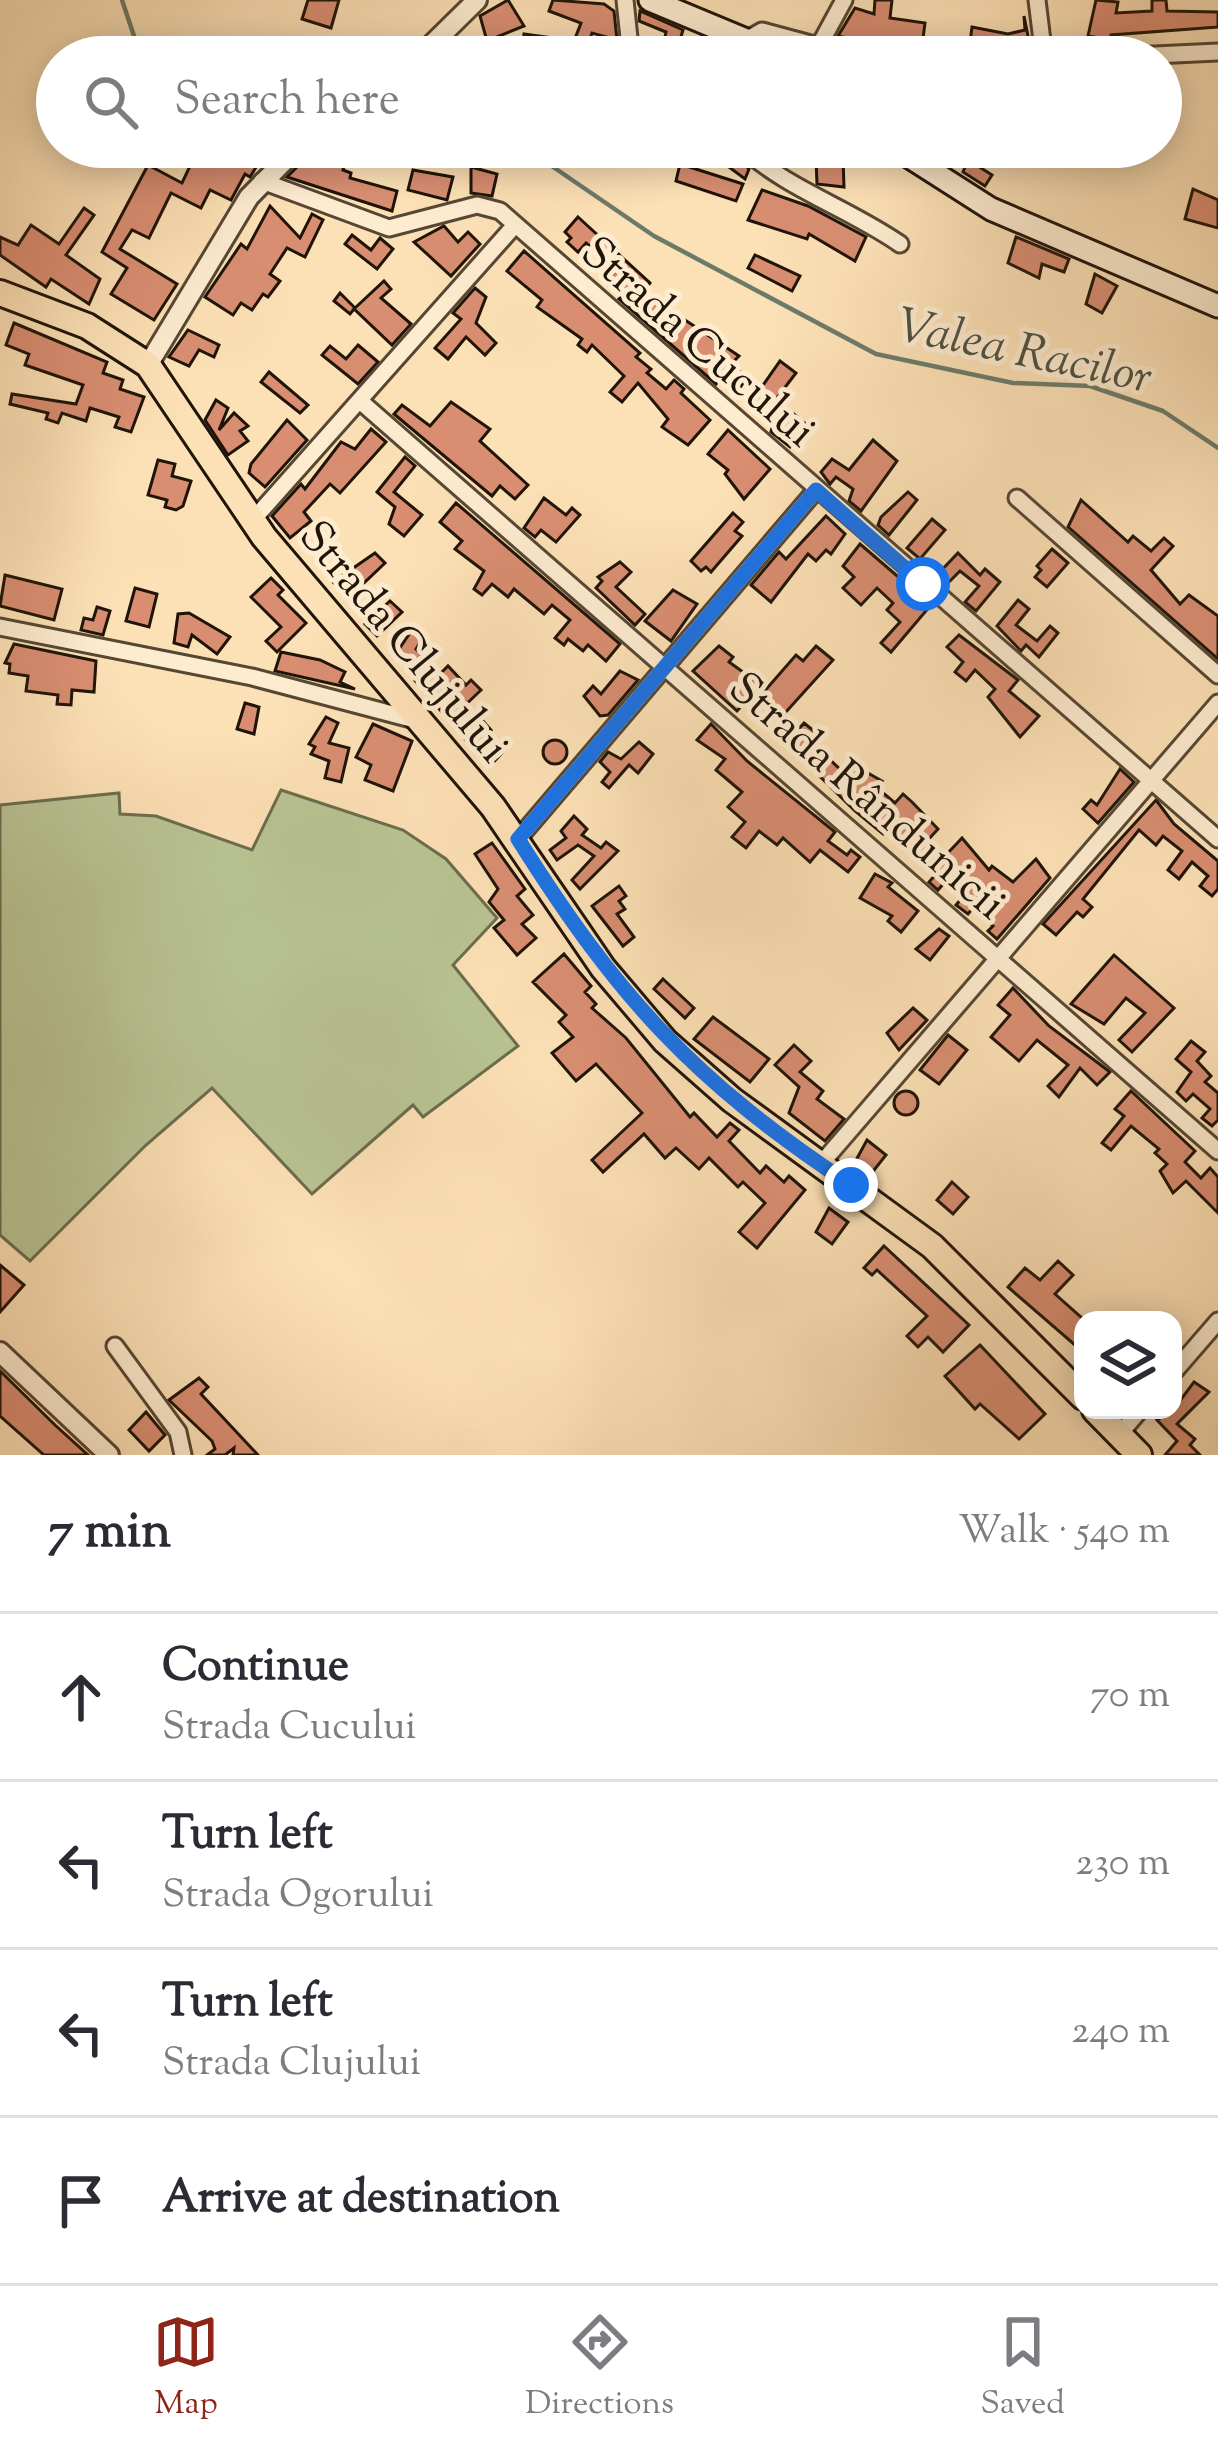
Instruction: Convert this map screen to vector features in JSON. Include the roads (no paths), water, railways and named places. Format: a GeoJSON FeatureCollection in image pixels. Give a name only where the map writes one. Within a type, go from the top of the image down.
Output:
{"type":"FeatureCollection","features":[{"type":"Feature","properties":{"kind":"main road"},"geometry":{"type":"LineString","coordinates":[[650,0],[727,36]]}},
{"type":"Feature","properties":{"kind":"main road"},"geometry":{"type":"LineString","coordinates":[[927,168],[991,209],[1218,306]]}},
{"type":"Feature","properties":{"kind":"main road"},"geometry":{"type":"LineString","coordinates":[[0,293],[87,326],[148,365]]}},
{"type":"Feature","properties":{"kind":"main road","name":"Strada Clujului"},"geometry":{"type":"LineString","coordinates":[[148,365],[252,521],[518,839],[603,968],[665,1041],[732,1100],[932,1246],[1074,1388]]}},
{"type":"Feature","properties":{"kind":"main road"},"geometry":{"type":"LineString","coordinates":[[1104,1419],[1132,1449]]}},
{"type":"Feature","properties":{"kind":"street"},"geometry":{"type":"LineString","coordinates":[[440,36],[477,0]]}},
{"type":"Feature","properties":{"kind":"street"},"geometry":{"type":"LineString","coordinates":[[625,0],[629,36]]}},
{"type":"Feature","properties":{"kind":"street"},"geometry":{"type":"LineString","coordinates":[[824,36],[844,0]]}},
{"type":"Feature","properties":{"kind":"street"},"geometry":{"type":"LineString","coordinates":[[1037,0],[1041,36]]}},
{"type":"Feature","properties":{"kind":"street"},"geometry":{"type":"LineString","coordinates":[[1182,54],[1218,52]]}},
{"type":"Feature","properties":{"kind":"street"},"geometry":{"type":"LineString","coordinates":[[148,365],[262,181],[276,168]]}},
{"type":"Feature","properties":{"kind":"street"},"geometry":{"type":"LineString","coordinates":[[769,168],[805,195],[900,244]]}},
{"type":"Feature","properties":{"kind":"street"},"geometry":{"type":"LineString","coordinates":[[252,521],[515,225],[500,211],[477,205],[389,228],[262,181]]}},
{"type":"Feature","properties":{"kind":"street","name":"Strada Cucului"},"geometry":{"type":"LineString","coordinates":[[515,225],[1218,839]]}},
{"type":"Feature","properties":{"kind":"street","name":"Strada Rândunicii"},"geometry":{"type":"LineString","coordinates":[[360,401],[1218,1151]]}},
{"type":"Feature","properties":{"kind":"street"},"geometry":{"type":"LineString","coordinates":[[518,839],[816,490]]}},
{"type":"Feature","properties":{"kind":"street"},"geometry":{"type":"LineString","coordinates":[[1016,498],[1218,675]]}},
{"type":"Feature","properties":{"kind":"street"},"geometry":{"type":"LineString","coordinates":[[0,627],[252,677],[415,720]]}},
{"type":"Feature","properties":{"kind":"street"},"geometry":{"type":"LineString","coordinates":[[820,1165],[1218,704]]}},
{"type":"Feature","properties":{"kind":"street"},"geometry":{"type":"LineString","coordinates":[[1182,1363],[1218,1321]]}},
{"type":"Feature","properties":{"kind":"street"},"geometry":{"type":"LineString","coordinates":[[115,1346],[178,1432],[178,1453]]}},
{"type":"Feature","properties":{"kind":"street"},"geometry":{"type":"LineString","coordinates":[[0,1352],[109,1455]]}},
{"type":"Feature","properties":{"kind":"street"},"geometry":{"type":"LineString","coordinates":[[1132,1449],[1138,1419]]}},
{"type":"Feature","properties":{"kind":"waterway","name":"Valea Racilor"},"geometry":{"type":"LineString","coordinates":[[122,0],[134,36]]}},
{"type":"Feature","properties":{"kind":"waterway","name":"Valea Racilor"},"geometry":{"type":"LineString","coordinates":[[555,168],[654,236],[876,354],[1013,383],[1090,386],[1163,411],[1218,448]]}}]}
